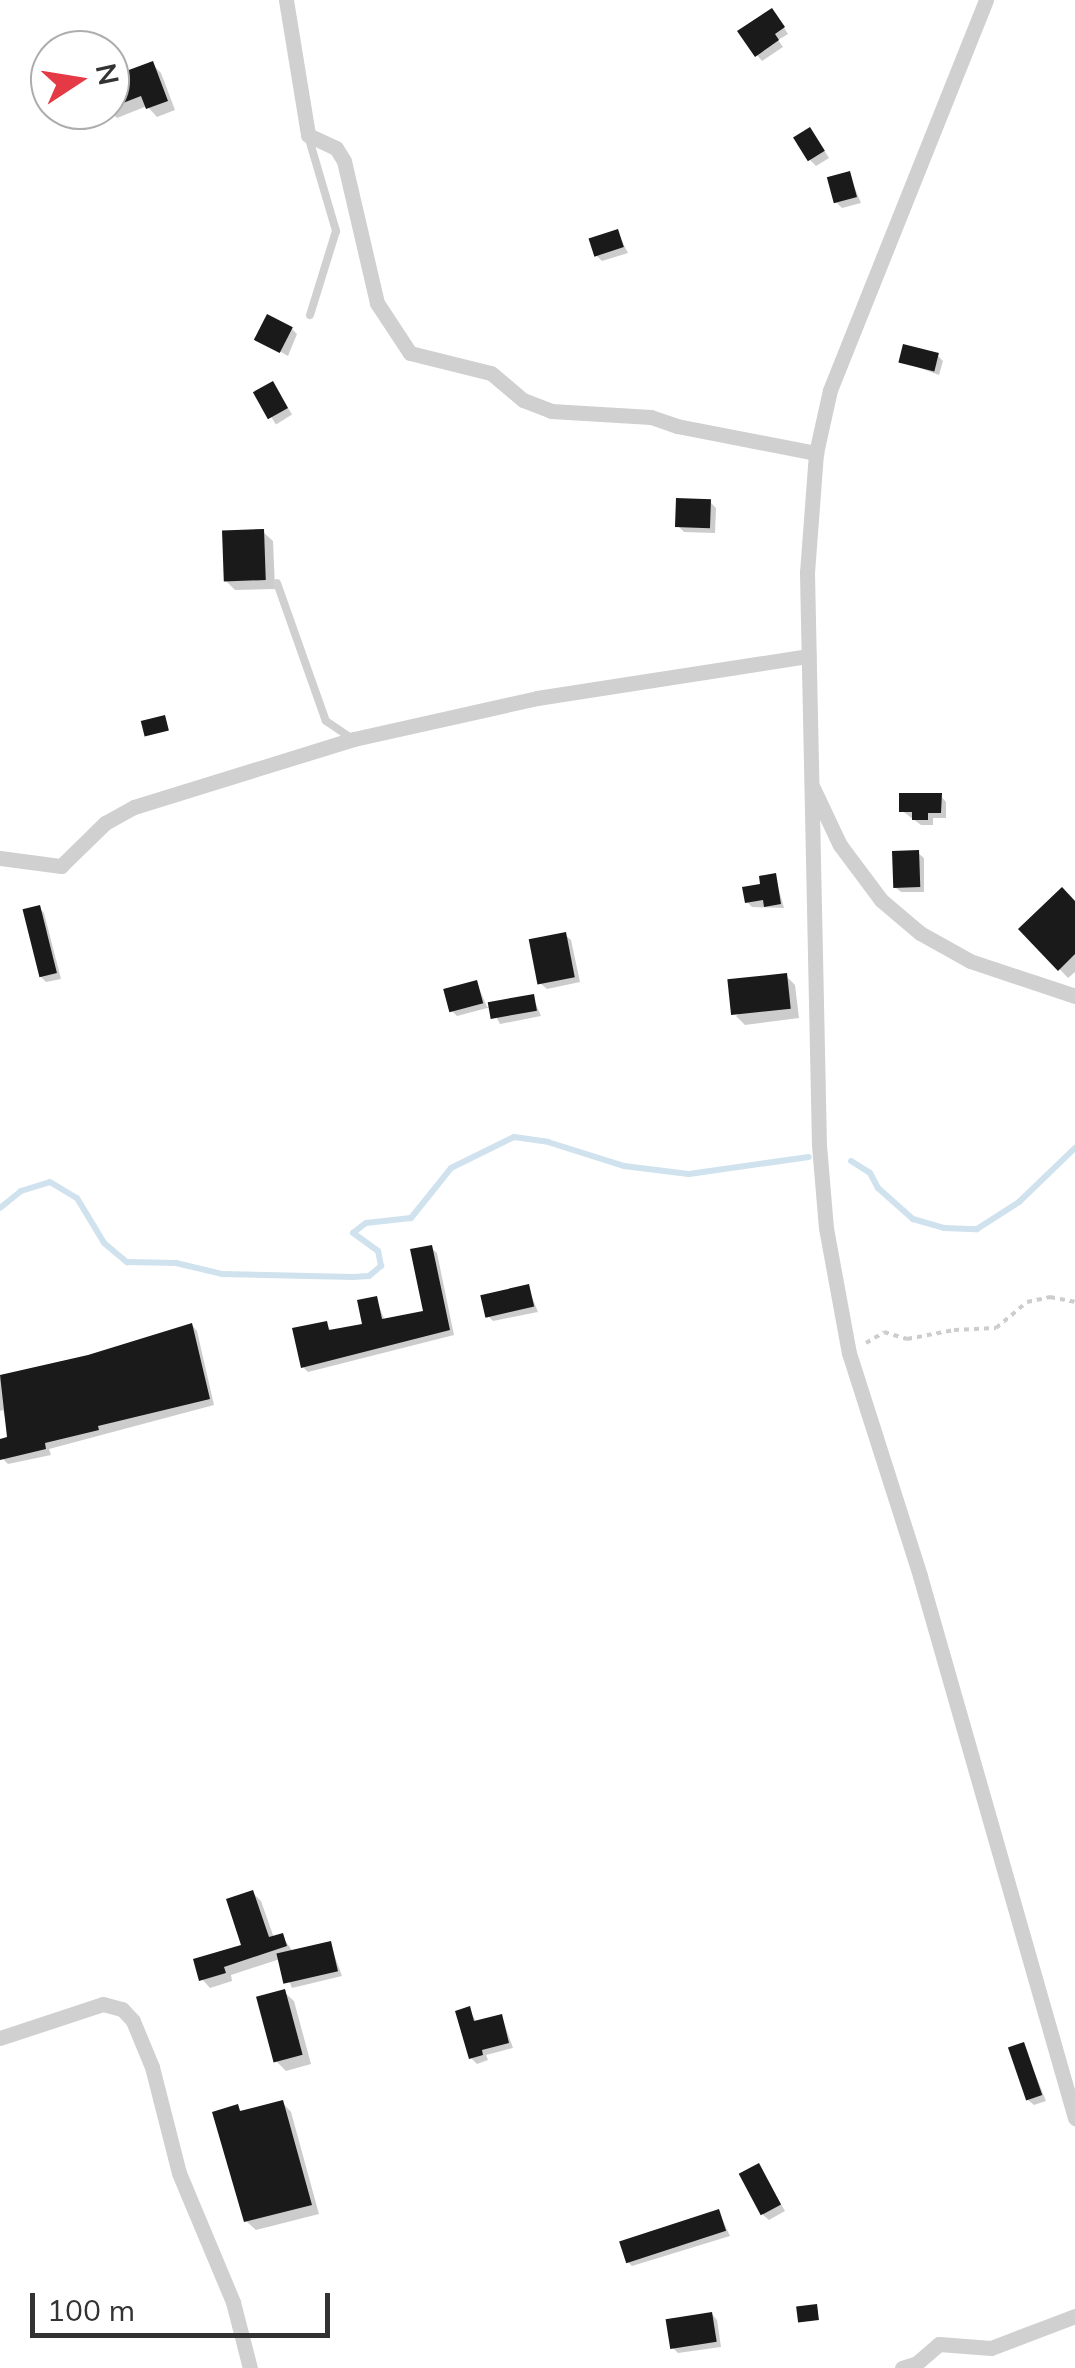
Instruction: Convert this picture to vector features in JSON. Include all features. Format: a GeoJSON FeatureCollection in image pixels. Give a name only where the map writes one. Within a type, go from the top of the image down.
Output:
{"type":"FeatureCollection","features":[{"type":"Feature","properties":{"kind":"street"},"geometry":{"type":"LineString","coordinates":[[286,0],[308,135],[336,148],[344,162],[378,303],[410,353],[491,374],[523,400],[550,411],[651,417],[816,452]]}},
{"type":"Feature","properties":{"kind":"street"},"geometry":{"type":"LineString","coordinates":[[986,0],[830,390],[816,452],[807,573],[818,1145],[826,1228],[849,1354],[920,1576],[1075,2118]]}},
{"type":"Feature","properties":{"kind":"street"},"geometry":{"type":"LineString","coordinates":[[0,858],[64,865],[104,823],[125,811],[354,739],[537,698],[809,656]]}},
{"type":"Feature","properties":{"kind":"street"},"geometry":{"type":"LineString","coordinates":[[809,780],[840,844],[881,900],[920,934],[970,961],[1075,996]]}},
{"type":"Feature","properties":{"kind":"street"},"geometry":{"type":"LineString","coordinates":[[0,2038],[102,2004],[122,2009],[133,2020],[152,2067],[180,2173],[233,2302],[250,2368]]}},
{"type":"Feature","properties":{"kind":"street"},"geometry":{"type":"LineString","coordinates":[[902,2368],[916,2364],[939,2344],[990,2348],[1075,2316]]}},
{"type":"Feature","properties":{"kind":"lane"},"geometry":{"type":"LineString","coordinates":[[308,135],[336,232],[310,315]]}},
{"type":"Feature","properties":{"kind":"lane"},"geometry":{"type":"LineString","coordinates":[[276,583],[326,721],[354,739]]}},
{"type":"Feature","properties":{"kind":"path"},"geometry":{"type":"LineString","coordinates":[[849,1354],[884,1332],[908,1339],[954,1330],[996,1328],[1027,1302],[1050,1297],[1075,1302]]}},
{"type":"Feature","properties":{"kind":"building"},"geometry":{"type":"Polygon","coordinates":[[[772,8],[785,27],[775,34],[779,40],[755,57],[737,31],[772,8]]]}},
{"type":"Feature","properties":{"kind":"building"},"geometry":{"type":"Polygon","coordinates":[[[153,61],[168,101],[146,109],[141,96],[130,100],[130,70],[153,61]]]}},
{"type":"Feature","properties":{"kind":"building"},"geometry":{"type":"Polygon","coordinates":[[[810,127],[825,151],[808,161],[793,138],[810,127]]]}},
{"type":"Feature","properties":{"kind":"building"},"geometry":{"type":"Polygon","coordinates":[[[850,171],[857,197],[834,203],[827,177],[850,171]]]}},
{"type":"Feature","properties":{"kind":"building"},"geometry":{"type":"Polygon","coordinates":[[[618,229],[624,247],[594,257],[589,239],[618,229]]]}},
{"type":"Feature","properties":{"kind":"building"},"geometry":{"type":"Polygon","coordinates":[[[267,314],[293,327],[280,353],[254,340],[267,314]]]}},
{"type":"Feature","properties":{"kind":"building"},"geometry":{"type":"Polygon","coordinates":[[[903,344],[939,353],[934,371],[898,362],[903,344]]]}},
{"type":"Feature","properties":{"kind":"building"},"geometry":{"type":"Polygon","coordinates":[[[273,381],[288,408],[268,419],[253,392],[273,381]]]}},
{"type":"Feature","properties":{"kind":"building"},"geometry":{"type":"Polygon","coordinates":[[[676,498],[711,499],[710,528],[675,527],[676,498]]]}},
{"type":"Feature","properties":{"kind":"building"},"geometry":{"type":"Polygon","coordinates":[[[264,529],[266,580],[224,581],[222,530],[264,529]]]}},
{"type":"Feature","properties":{"kind":"building"},"geometry":{"type":"Polygon","coordinates":[[[165,715],[169,731],[145,737],[141,721],[165,715]]]}},
{"type":"Feature","properties":{"kind":"building"},"geometry":{"type":"Polygon","coordinates":[[[899,793],[942,793],[941,813],[928,813],[928,820],[912,820],[912,812],[899,812],[899,793]]]}},
{"type":"Feature","properties":{"kind":"building"},"geometry":{"type":"Polygon","coordinates":[[[919,850],[920,887],[893,888],[892,851],[919,850]]]}},
{"type":"Feature","properties":{"kind":"building"},"geometry":{"type":"Polygon","coordinates":[[[776,873],[781,904],[764,907],[763,900],[745,903],[742,887],[760,884],[759,876],[776,873]]]}},
{"type":"Feature","properties":{"kind":"building"},"geometry":{"type":"Polygon","coordinates":[[[1062,887],[1075,901],[1075,954],[1058,971],[1018,929],[1062,887]]]}},
{"type":"Feature","properties":{"kind":"building"},"geometry":{"type":"Polygon","coordinates":[[[40,905],[57,973],[39,977],[23,909],[40,905]]]}},
{"type":"Feature","properties":{"kind":"building"},"geometry":{"type":"Polygon","coordinates":[[[566,932],[575,977],[537,984],[529,939],[566,932]]]}},
{"type":"Feature","properties":{"kind":"building"},"geometry":{"type":"Polygon","coordinates":[[[787,973],[791,1009],[731,1015],[727,979],[787,973]]]}},
{"type":"Feature","properties":{"kind":"building"},"geometry":{"type":"Polygon","coordinates":[[[477,980],[483,1003],[449,1012],[443,989],[477,980]]]}},
{"type":"Feature","properties":{"kind":"building"},"geometry":{"type":"Polygon","coordinates":[[[534,994],[537,1011],[491,1019],[488,1002],[534,994]]]}},
{"type":"Feature","properties":{"kind":"building"},"geometry":{"type":"Polygon","coordinates":[[[432,1245],[450,1330],[301,1368],[292,1328],[327,1321],[329,1330],[362,1324],[357,1300],[377,1296],[382,1319],[423,1311],[410,1249],[432,1245]]]}},
{"type":"Feature","properties":{"kind":"building"},"geometry":{"type":"Polygon","coordinates":[[[529,1284],[534,1306],[485,1318],[480,1295],[529,1284]]]}},
{"type":"Feature","properties":{"kind":"building"},"geometry":{"type":"Polygon","coordinates":[[[192,1323],[210,1399],[98,1426],[99,1430],[45,1443],[46,1449],[0,1460],[0,1439],[7,1437],[0,1375],[88,1355],[192,1323]]]}},
{"type":"Feature","properties":{"kind":"building"},"geometry":{"type":"Polygon","coordinates":[[[253,1890],[269,1937],[283,1933],[287,1946],[224,1967],[226,1973],[199,1981],[193,1959],[241,1945],[226,1899],[253,1890]]]}},
{"type":"Feature","properties":{"kind":"building"},"geometry":{"type":"Polygon","coordinates":[[[331,1941],[338,1971],[283,1984],[276,1954],[331,1941]]]}},
{"type":"Feature","properties":{"kind":"building"},"geometry":{"type":"Polygon","coordinates":[[[285,1989],[303,2055],[274,2062],[256,1997],[285,1989]]]}},
{"type":"Feature","properties":{"kind":"building"},"geometry":{"type":"Polygon","coordinates":[[[470,2006],[474,2021],[502,2014],[509,2043],[482,2050],[483,2055],[469,2059],[455,2011],[470,2006]]]}},
{"type":"Feature","properties":{"kind":"building"},"geometry":{"type":"Polygon","coordinates":[[[1024,2042],[1042,2095],[1026,2100],[1008,2048],[1024,2042]]]}},
{"type":"Feature","properties":{"kind":"building"},"geometry":{"type":"Polygon","coordinates":[[[283,2100],[312,2205],[244,2222],[212,2112],[238,2104],[240,2111],[283,2100]]]}},
{"type":"Feature","properties":{"kind":"building"},"geometry":{"type":"Polygon","coordinates":[[[759,2163],[781,2204],[761,2215],[739,2174],[759,2163]]]}},
{"type":"Feature","properties":{"kind":"building"},"geometry":{"type":"Polygon","coordinates":[[[719,2209],[726,2231],[626,2263],[619,2241],[719,2209]]]}},
{"type":"Feature","properties":{"kind":"building"},"geometry":{"type":"Polygon","coordinates":[[[817,2304],[819,2320],[798,2322],[796,2307],[817,2304]]]}},
{"type":"Feature","properties":{"kind":"building"},"geometry":{"type":"Polygon","coordinates":[[[712,2312],[717,2342],[670,2349],[666,2319],[712,2312]]]}},
{"type":"Feature","properties":{"kind":"waterway"},"geometry":{"type":"LineString","coordinates":[[0,1208],[21,1191],[50,1182],[77,1198],[104,1243],[127,1262],[176,1263],[222,1274],[369,1276],[381,1266],[378,1251],[353,1233],[366,1223],[411,1218],[451,1168],[514,1137],[548,1142],[624,1166],[689,1174],[809,1157]]}},
{"type":"Feature","properties":{"kind":"waterway"},"geometry":{"type":"LineString","coordinates":[[851,1161],[870,1173],[878,1188],[913,1219],[944,1228],[977,1229],[1019,1202],[1075,1148]]}}]}
